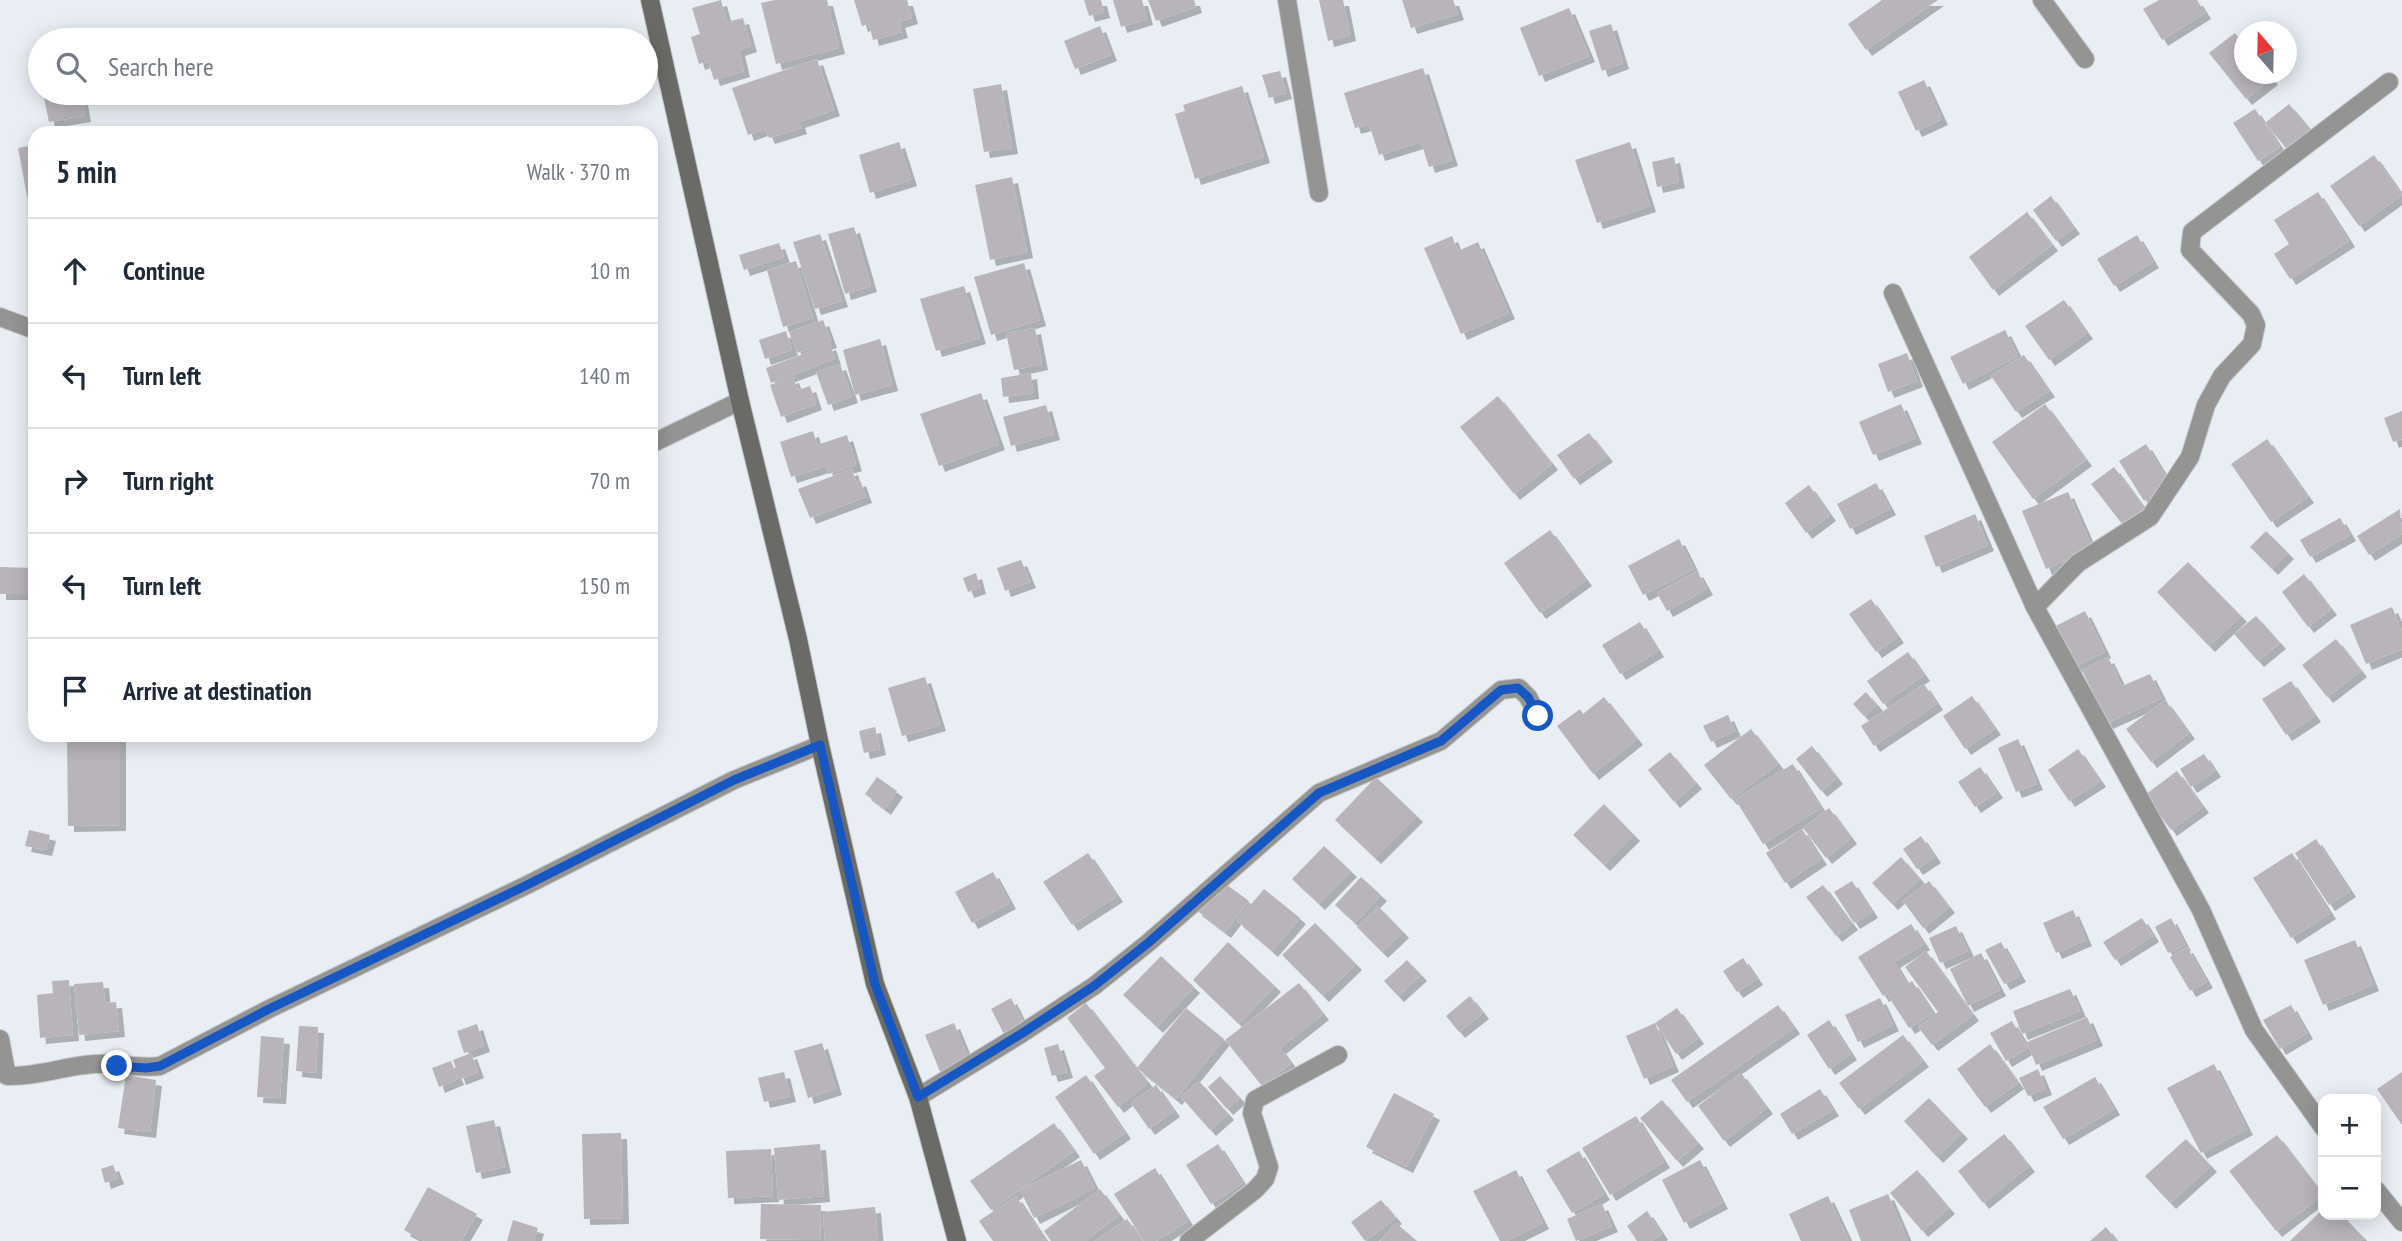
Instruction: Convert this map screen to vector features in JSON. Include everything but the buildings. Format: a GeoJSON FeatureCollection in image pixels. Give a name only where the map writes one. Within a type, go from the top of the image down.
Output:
{"type":"FeatureCollection","features":[{"type":"Feature","properties":{"kind":"street"},"geometry":{"type":"LineString","coordinates":[[650,0],[656,28]]}},
{"type":"Feature","properties":{"kind":"street"},"geometry":{"type":"LineString","coordinates":[[1287,0],[1320,193]]}},
{"type":"Feature","properties":{"kind":"street"},"geometry":{"type":"LineString","coordinates":[[2042,0],[2085,59]]}},
{"type":"Feature","properties":{"kind":"street"},"geometry":{"type":"LineString","coordinates":[[658,36],[875,984],[918,1097],[957,1241]]}},
{"type":"Feature","properties":{"kind":"street"},"geometry":{"type":"LineString","coordinates":[[2035,607],[2078,563],[2150,517],[2190,457],[2206,405],[2222,376],[2252,344],[2256,325],[2251,314],[2190,250],[2192,232],[2389,82]]}},
{"type":"Feature","properties":{"kind":"street"},"geometry":{"type":"LineString","coordinates":[[1893,293],[2035,607],[2201,910],[2254,1030],[2318,1119]]}},
{"type":"Feature","properties":{"kind":"street"},"geometry":{"type":"LineString","coordinates":[[0,317],[28,327]]}},
{"type":"Feature","properties":{"kind":"street"},"geometry":{"type":"LineString","coordinates":[[658,441],[740,401]]}},
{"type":"Feature","properties":{"kind":"street"},"geometry":{"type":"LineString","coordinates":[[918,1097],[1030,1029],[1094,986],[1148,943],[1319,793],[1441,741],[1501,690],[1518,688],[1528,697],[1538,716]]}},
{"type":"Feature","properties":{"kind":"street"},"geometry":{"type":"LineString","coordinates":[[0,1039],[7,1076],[28,1076],[98,1063],[146,1068],[160,1066],[269,1009],[527,885],[734,780],[820,745]]}},
{"type":"Feature","properties":{"kind":"street"},"geometry":{"type":"LineString","coordinates":[[1189,1241],[1255,1190],[1265,1179],[1269,1167],[1252,1113],[1255,1100],[1338,1055]]}},
{"type":"Feature","properties":{"kind":"street"},"geometry":{"type":"LineString","coordinates":[[2381,1196],[2402,1222]]}},
{"type":"Feature","properties":{"kind":"route"},"geometry":{"type":"LineString","coordinates":[[117,1066],[160,1066],[269,1009],[527,885],[734,780],[820,745],[875,984],[918,1097],[1094,986],[1148,943],[1319,793],[1441,741],[1501,690],[1518,688],[1528,697],[1538,716]]}}]}
